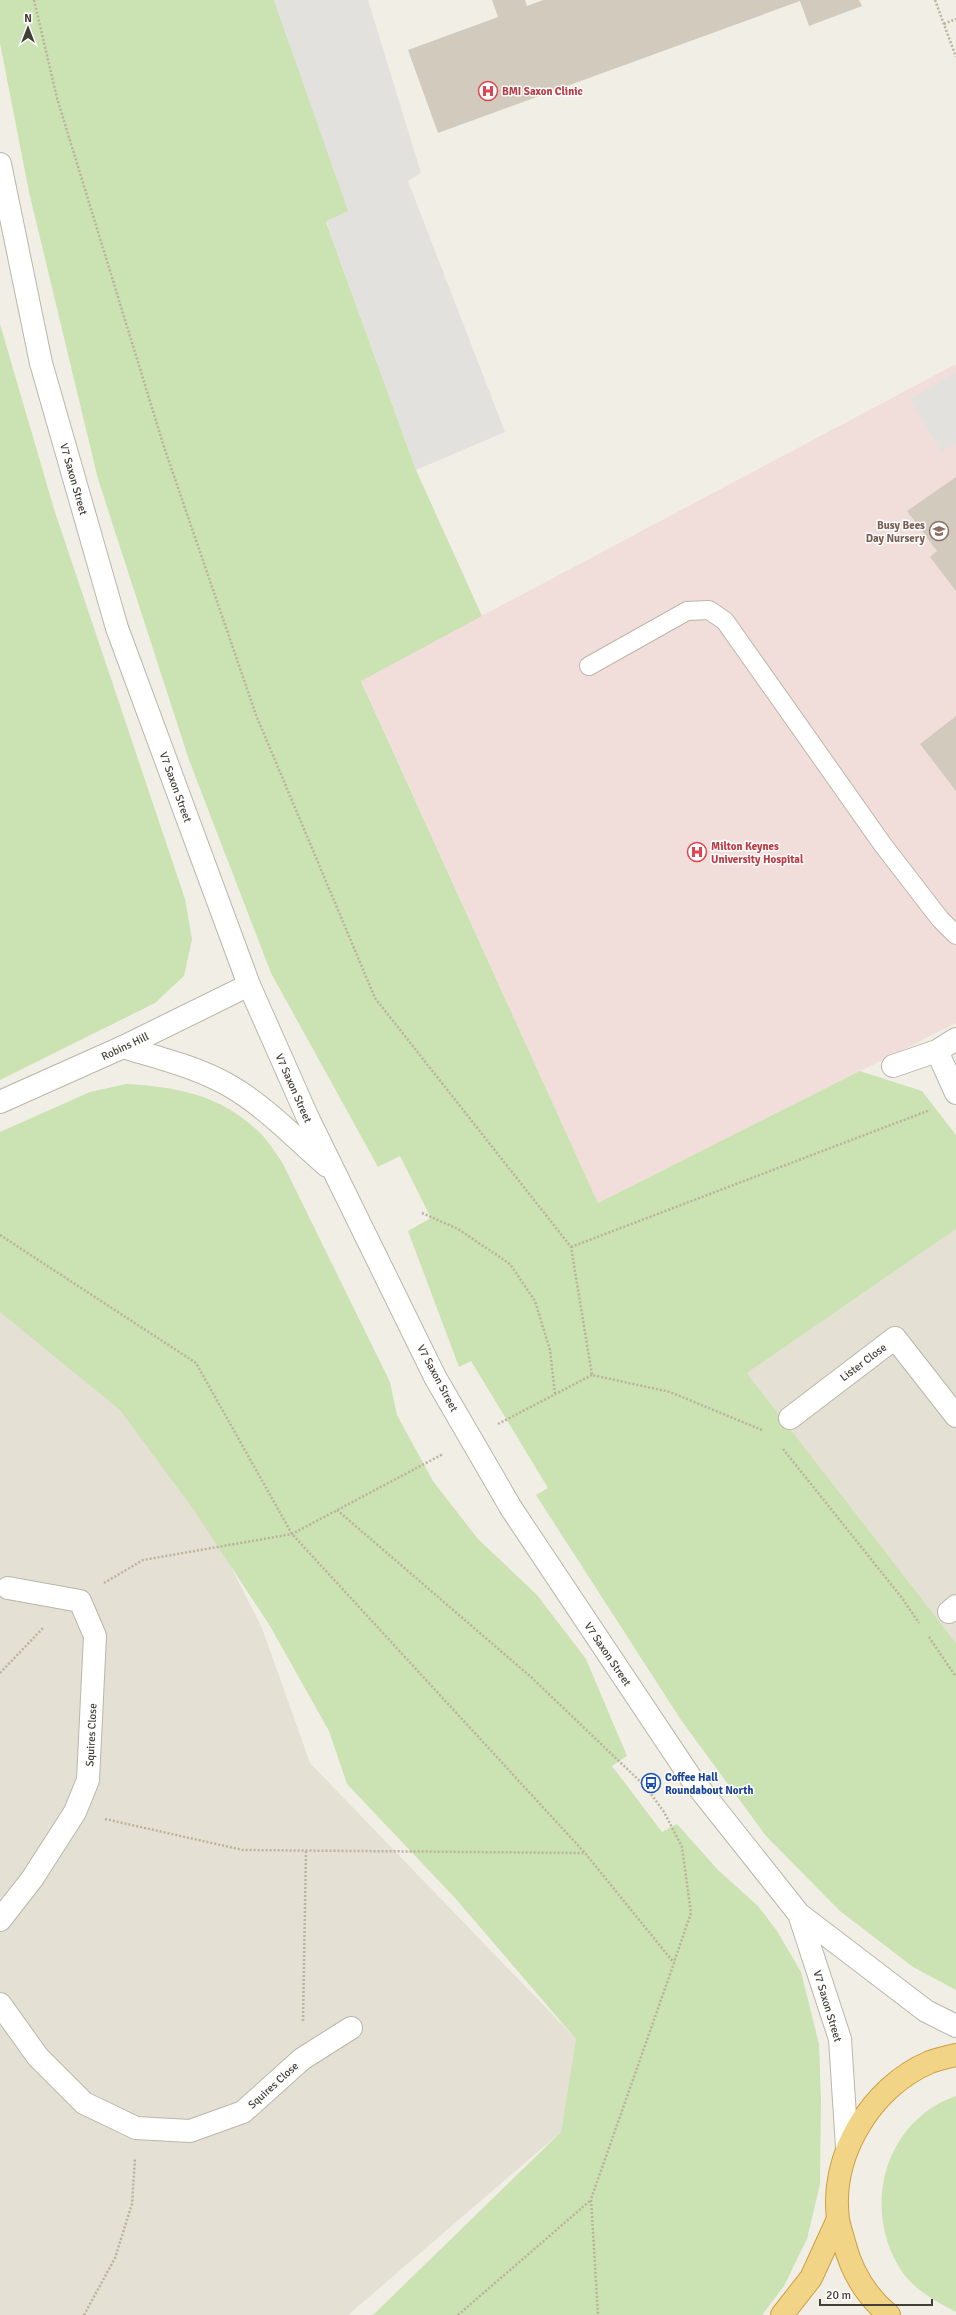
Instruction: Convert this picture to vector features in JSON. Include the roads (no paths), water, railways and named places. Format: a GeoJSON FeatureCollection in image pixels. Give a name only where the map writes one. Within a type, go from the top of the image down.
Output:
{"type":"FeatureCollection","features":[{"type":"Feature","properties":{"kind":"highway"},"geometry":{"type":"LineString","coordinates":[[889,2315],[875,2304],[850,2264],[838,2218],[838,2182],[847,2147],[867,2112],[895,2083],[929,2062],[956,2055]]}},
{"type":"Feature","properties":{"kind":"highway"},"geometry":{"type":"LineString","coordinates":[[782,2315],[811,2278],[838,2218]]}},
{"type":"Feature","properties":{"kind":"street","name":"V7 Saxon Street"},"geometry":{"type":"LineString","coordinates":[[0,164],[41,363],[117,628],[249,985],[307,1116],[435,1377],[511,1508],[691,1778],[799,1914],[926,2011],[956,2026]]}},
{"type":"Feature","properties":{"kind":"street","name":"Robins Hill"},"geometry":{"type":"LineString","coordinates":[[0,1102],[123,1047],[249,985]]}},
{"type":"Feature","properties":{"kind":"street"},"geometry":{"type":"LineString","coordinates":[[893,1066],[937,1050],[956,1040]]}},
{"type":"Feature","properties":{"kind":"street"},"geometry":{"type":"LineString","coordinates":[[123,1047],[195,1070],[230,1087],[260,1108],[334,1172]]}},
{"type":"Feature","properties":{"kind":"street"},"geometry":{"type":"LineString","coordinates":[[937,1050],[956,1093]]}},
{"type":"Feature","properties":{"kind":"street","name":"Lister Close"},"geometry":{"type":"LineString","coordinates":[[790,1418],[895,1338],[956,1416]]}},
{"type":"Feature","properties":{"kind":"street","name":"Squires Close"},"geometry":{"type":"LineString","coordinates":[[0,1920],[32,1879],[75,1812],[88,1780],[95,1636],[80,1601],[8,1588]]}},
{"type":"Feature","properties":{"kind":"street","name":"V7 Saxon Street"},"geometry":{"type":"LineString","coordinates":[[799,1914],[840,2039],[847,2147]]}},
{"type":"Feature","properties":{"kind":"street","name":"Squires Close"},"geometry":{"type":"LineString","coordinates":[[0,2004],[38,2057],[84,2104],[136,2128],[190,2131],[243,2112],[302,2059],[351,2028]]}},
{"type":"Feature","properties":{"kind":"lane"},"geometry":{"type":"LineString","coordinates":[[589,666],[687,611],[709,610],[725,621],[883,845],[940,919],[956,934]]}},
{"type":"Feature","properties":{"kind":"place","name":"BMI Saxon Clinic"},"geometry":{"type":"Point","coordinates":[488,91]}},
{"type":"Feature","properties":{"kind":"place","name":"Busy Bees Day Nursery"},"geometry":{"type":"Point","coordinates":[939,531]}},
{"type":"Feature","properties":{"kind":"place","name":"Milton Keynes University Hospital"},"geometry":{"type":"Point","coordinates":[697,852]}},
{"type":"Feature","properties":{"kind":"place","name":"Coffee Hall Roundabout North"},"geometry":{"type":"Point","coordinates":[651,1783]}}]}
